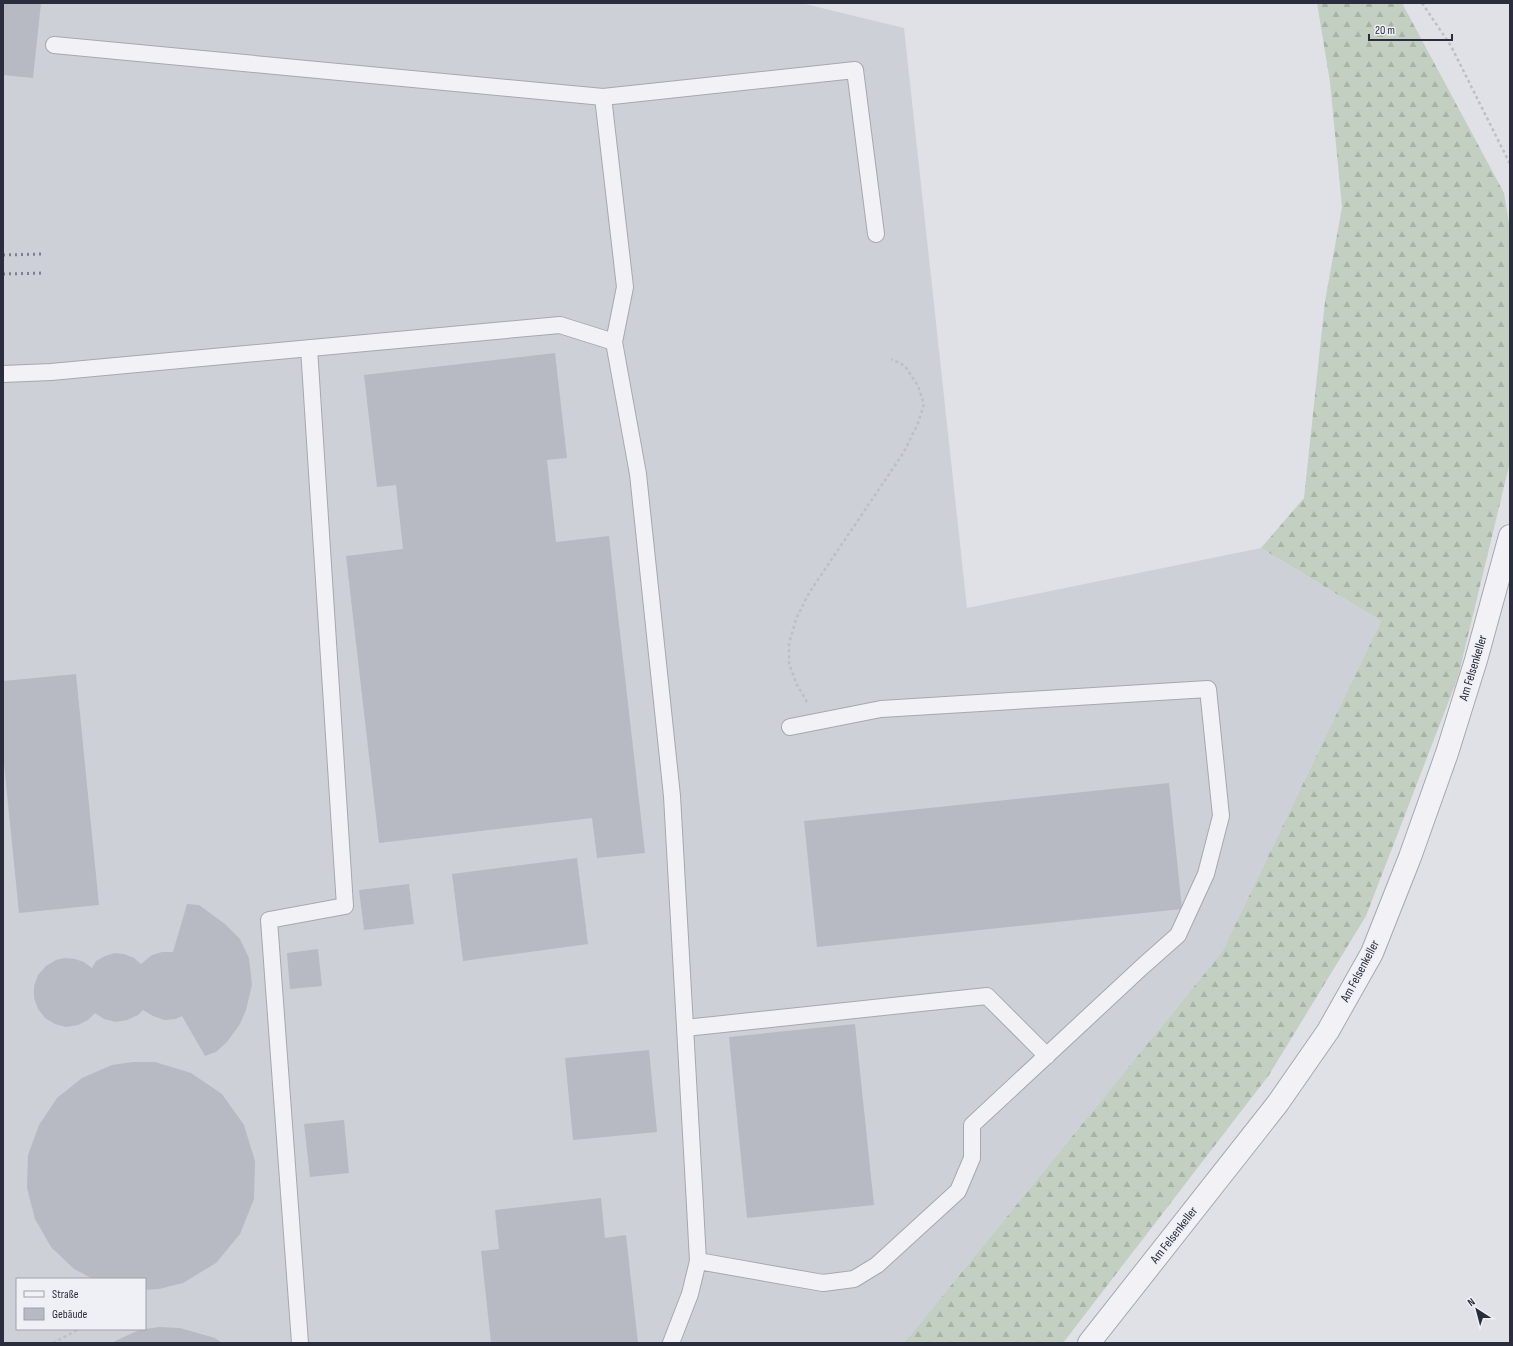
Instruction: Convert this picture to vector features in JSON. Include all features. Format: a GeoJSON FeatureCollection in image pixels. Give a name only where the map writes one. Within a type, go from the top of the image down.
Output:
{"type":"FeatureCollection","features":[{"type":"Feature","properties":{"kind":"street","name":"Am Felsenkeller"},"geometry":{"type":"LineString","coordinates":[[1089,1343],[1278,1103],[1328,1031],[1372,953],[1410,857],[1447,753],[1476,660],[1510,536]]}},
{"type":"Feature","properties":{"kind":"lane"},"geometry":{"type":"LineString","coordinates":[[54,45],[603,97],[855,70],[876,234]]}},
{"type":"Feature","properties":{"kind":"lane"},"geometry":{"type":"LineString","coordinates":[[603,97],[625,287],[614,342],[638,474],[672,804],[698,1261],[690,1294],[671,1343]]}},
{"type":"Feature","properties":{"kind":"lane"},"geometry":{"type":"LineString","coordinates":[[3,374],[51,372],[560,325],[614,342]]}},
{"type":"Feature","properties":{"kind":"lane"},"geometry":{"type":"LineString","coordinates":[[300,1343],[269,920],[344,906],[309,348]]}},
{"type":"Feature","properties":{"kind":"lane"},"geometry":{"type":"LineString","coordinates":[[698,1261],[823,1283],[854,1279],[877,1265],[958,1191],[972,1158],[972,1125],[1142,966],[1178,935],[1206,874],[1221,816],[1208,689],[881,708],[790,727]]}},
{"type":"Feature","properties":{"kind":"lane"},"geometry":{"type":"LineString","coordinates":[[685,1028],[987,996],[1047,1056]]}},
{"type":"Feature","properties":{"kind":"path"},"geometry":{"type":"LineString","coordinates":[[1422,3],[1451,46],[1510,164]]}},
{"type":"Feature","properties":{"kind":"path"},"geometry":{"type":"LineString","coordinates":[[818,722],[796,683],[789,663],[789,644],[796,620],[810,594],[904,452],[918,423],[924,404],[918,386],[905,366],[891,359]]}},
{"type":"Feature","properties":{"kind":"path"},"geometry":{"type":"LineString","coordinates":[[53,1343],[77,1330]]}},
{"type":"Feature","properties":{"kind":"shaded area"},"geometry":{"type":"Polygon","coordinates":[[[3,3],[801,3],[904,28],[967,608],[1261,548],[1381,621],[1222,952],[904,1343],[3,1343],[3,3]]]}},
{"type":"Feature","properties":{"kind":"green space"},"geometry":{"type":"Polygon","coordinates":[[[1317,3],[1402,3],[1504,193],[1510,229],[1510,462],[1458,677],[1366,916],[1269,1075],[1063,1343],[904,1343],[1222,952],[1381,621],[1261,548],[1304,498],[1325,301],[1342,207],[1330,82],[1317,3]]]}},
{"type":"Feature","properties":{"kind":"building"},"geometry":{"type":"Polygon","coordinates":[[[3,3],[41,3],[33,78],[3,75],[3,3]]]}},
{"type":"Feature","properties":{"kind":"building"},"geometry":{"type":"Polygon","coordinates":[[[555,353],[567,458],[547,460],[556,542],[609,536],[645,853],[597,858],[592,818],[379,843],[346,556],[403,549],[396,485],[377,487],[364,375],[555,353]]]}},
{"type":"Feature","properties":{"kind":"building"},"geometry":{"type":"Polygon","coordinates":[[[76,674],[99,905],[19,913],[3,754],[3,681],[76,674]]]}},
{"type":"Feature","properties":{"kind":"building"},"geometry":{"type":"Polygon","coordinates":[[[1169,783],[1182,909],[817,947],[804,821],[1169,783]]]}},
{"type":"Feature","properties":{"kind":"building"},"geometry":{"type":"Polygon","coordinates":[[[577,858],[588,944],[463,961],[452,874],[577,858]]]}},
{"type":"Feature","properties":{"kind":"building"},"geometry":{"type":"Polygon","coordinates":[[[409,884],[414,924],[364,930],[359,890],[409,884]]]}},
{"type":"Feature","properties":{"kind":"building"},"geometry":{"type":"Polygon","coordinates":[[[187,904],[199,905],[225,924],[240,939],[249,958],[252,985],[246,1010],[240,1024],[227,1042],[216,1052],[205,1056],[182,1016],[176,1019],[164,1020],[143,1010],[138,1015],[127,1020],[116,1022],[104,1019],[95,1013],[88,1020],[78,1025],[66,1027],[55,1024],[45,1018],[38,1009],[34,998],[34,986],[38,975],[46,966],[56,960],[65,958],[75,959],[84,962],[92,968],[96,961],[115,953],[124,954],[134,958],[141,964],[152,955],[162,952],[173,952],[187,904]]]}},
{"type":"Feature","properties":{"kind":"building"},"geometry":{"type":"Polygon","coordinates":[[[318,949],[322,986],[290,989],[287,953],[318,949]]]}},
{"type":"Feature","properties":{"kind":"building"},"geometry":{"type":"Polygon","coordinates":[[[855,1024],[874,1205],[747,1218],[729,1037],[855,1024]]]}},
{"type":"Feature","properties":{"kind":"building"},"geometry":{"type":"Polygon","coordinates":[[[649,1050],[657,1132],[573,1140],[565,1058],[649,1050]]]}},
{"type":"Feature","properties":{"kind":"building"},"geometry":{"type":"Polygon","coordinates":[[[133,1062],[155,1062],[191,1073],[222,1094],[244,1125],[255,1161],[254,1199],[240,1234],[216,1263],[183,1283],[159,1289],[146,1290],[146,1278],[91,1278],[74,1269],[51,1247],[35,1219],[27,1188],[28,1155],[39,1125],[57,1098],[82,1078],[112,1065],[133,1062]]]}},
{"type":"Feature","properties":{"kind":"building"},"geometry":{"type":"Polygon","coordinates":[[[344,1120],[349,1173],[310,1177],[304,1124],[344,1120]]]}},
{"type":"Feature","properties":{"kind":"building"},"geometry":{"type":"Polygon","coordinates":[[[601,1198],[605,1238],[626,1235],[638,1343],[491,1343],[481,1251],[499,1249],[495,1210],[601,1198]]]}},
{"type":"Feature","properties":{"kind":"building"},"geometry":{"type":"Polygon","coordinates":[[[159,1327],[180,1328],[215,1338],[222,1343],[111,1343],[139,1330],[159,1327]]]}},
{"type":"Feature","properties":{"kind":"railway"},"geometry":{"type":"LineString","coordinates":[[3,255],[44,254]]}},
{"type":"Feature","properties":{"kind":"railway"},"geometry":{"type":"LineString","coordinates":[[3,274],[45,273]]}}]}
